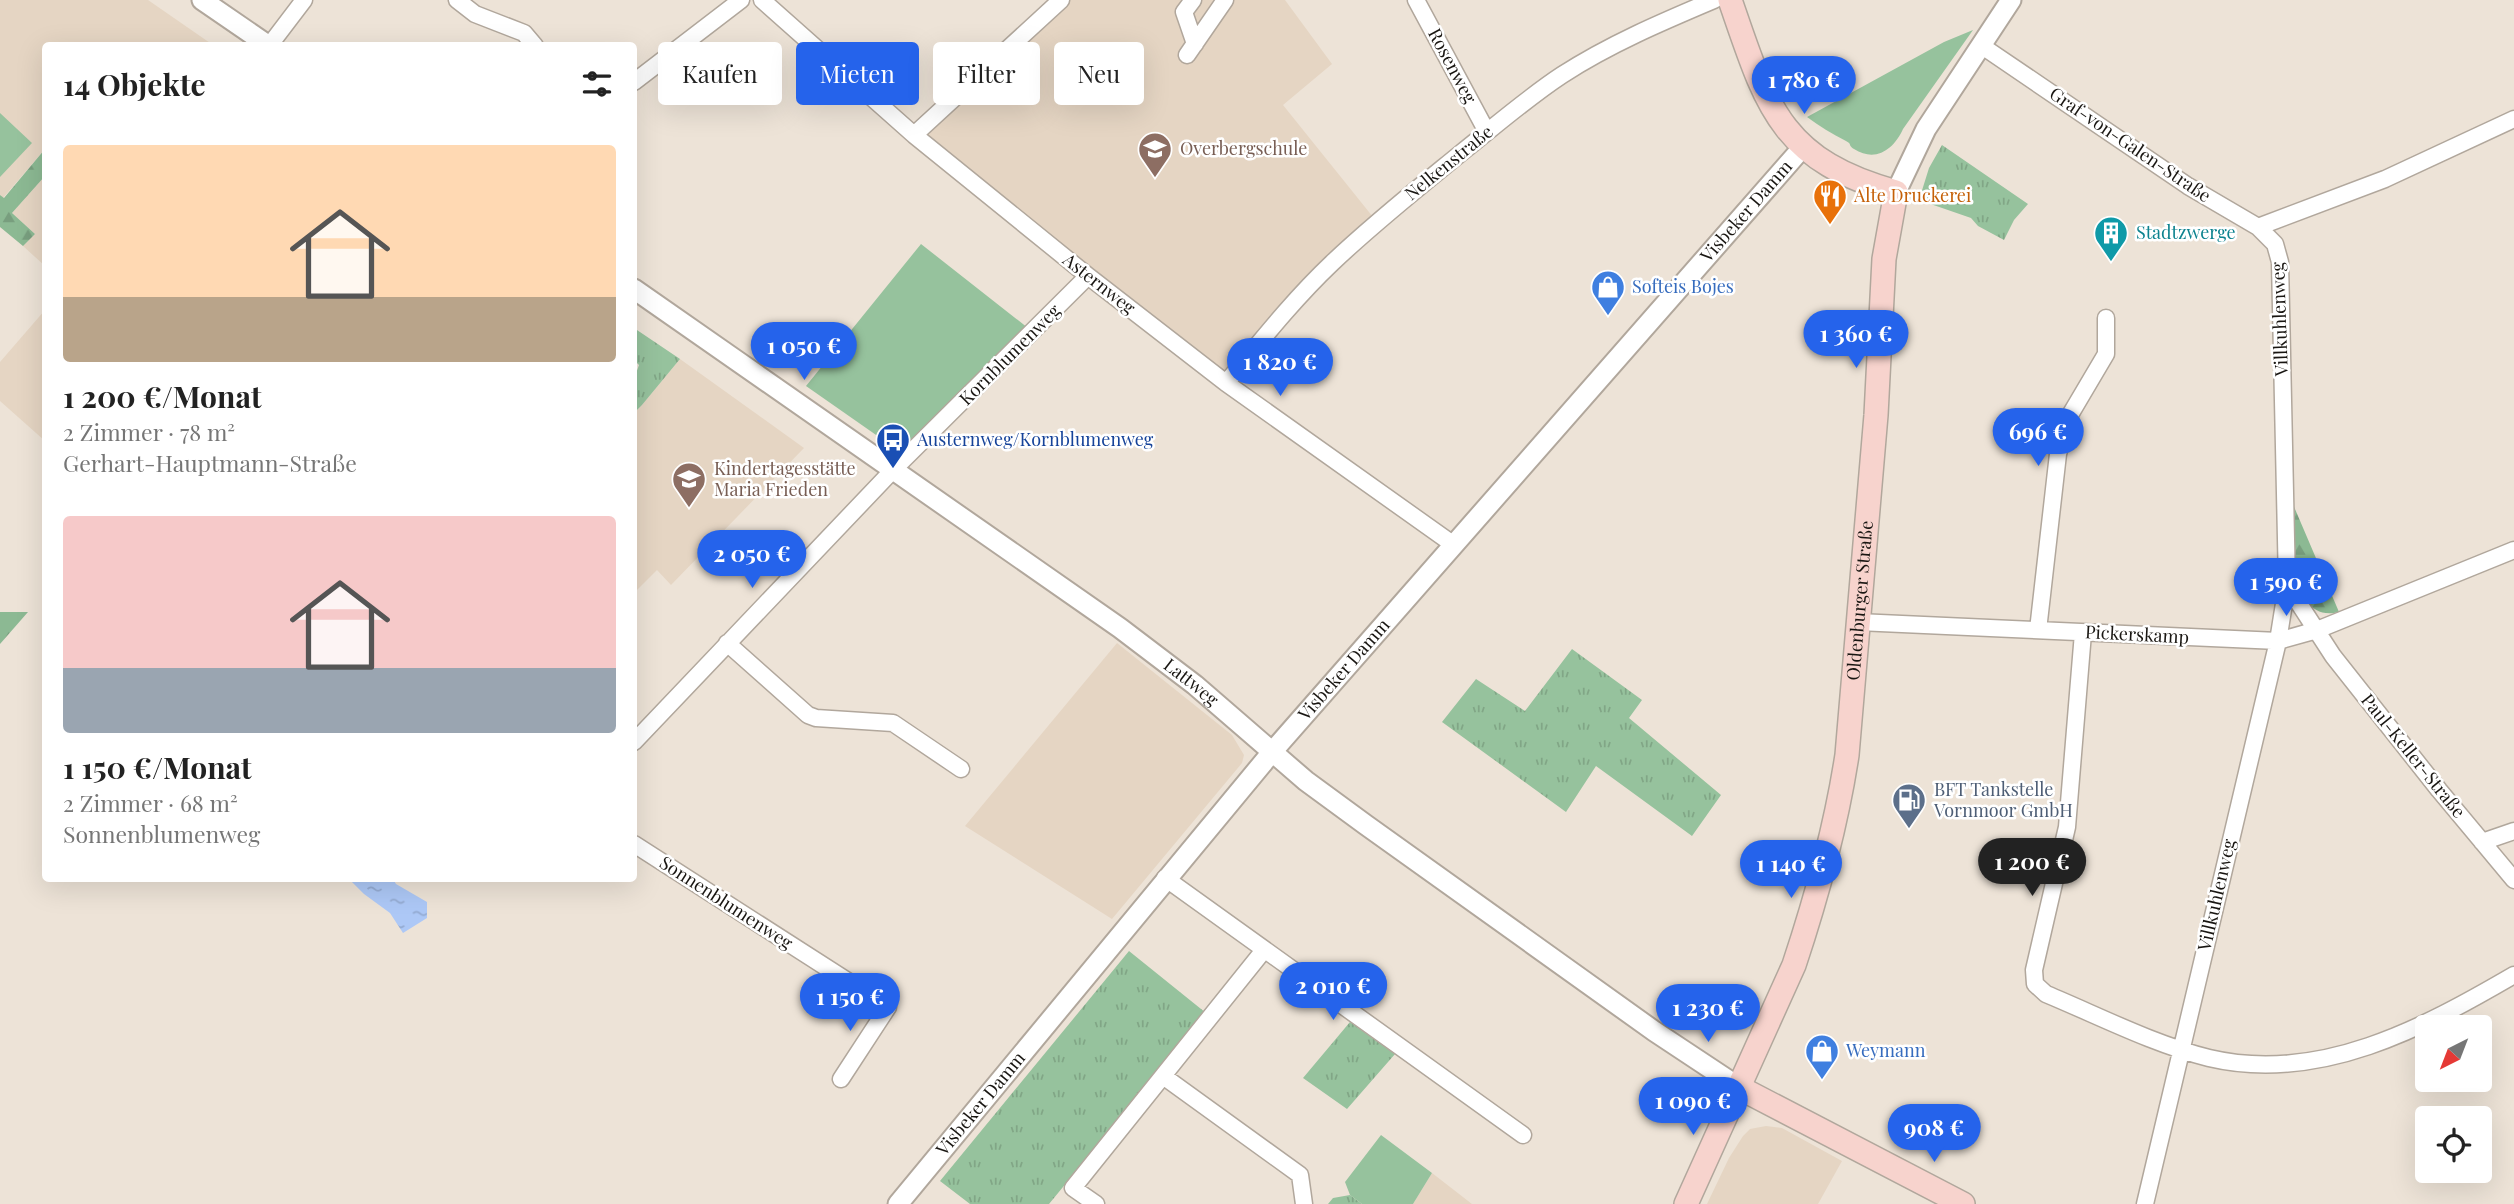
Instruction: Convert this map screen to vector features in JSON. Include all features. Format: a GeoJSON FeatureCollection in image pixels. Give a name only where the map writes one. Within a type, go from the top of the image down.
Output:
{"type":"FeatureCollection","features":[{"type":"Feature","properties":{"kind":"main road"},"geometry":{"type":"LineString","coordinates":[[1730,0],[1772,109],[1802,148],[1849,176],[1896,192]]}},
{"type":"Feature","properties":{"kind":"main road","name":"Oldenburger Straße"},"geometry":{"type":"LineString","coordinates":[[1686,1204],[1794,965],[1840,802],[1847,755],[1876,415],[1884,259],[1896,192]]}},
{"type":"Feature","properties":{"kind":"main road"},"geometry":{"type":"LineString","coordinates":[[1740,1088],[1955,1202]]}},
{"type":"Feature","properties":{"kind":"street"},"geometry":{"type":"LineString","coordinates":[[202,0],[263,42]]}},
{"type":"Feature","properties":{"kind":"street"},"geometry":{"type":"LineString","coordinates":[[272,42],[304,0]]}},
{"type":"Feature","properties":{"kind":"street"},"geometry":{"type":"LineString","coordinates":[[457,0],[475,14],[524,33],[532,42]]}},
{"type":"Feature","properties":{"kind":"street"},"geometry":{"type":"LineString","coordinates":[[637,80],[741,0]]}},
{"type":"Feature","properties":{"kind":"street","name":"Asternweg"},"geometry":{"type":"LineString","coordinates":[[762,0],[914,135],[1088,276],[1226,383],[1454,545]]}},
{"type":"Feature","properties":{"kind":"street"},"geometry":{"type":"LineString","coordinates":[[914,135],[1060,0]]}},
{"type":"Feature","properties":{"kind":"street"},"geometry":{"type":"LineString","coordinates":[[1193,0],[1184,12],[1191,49],[1225,0]]}},
{"type":"Feature","properties":{"kind":"street","name":"Rosenweg"},"geometry":{"type":"LineString","coordinates":[[1416,0],[1487,132]]}},
{"type":"Feature","properties":{"kind":"street","name":"Nelkenstraße"},"geometry":{"type":"LineString","coordinates":[[1226,383],[1330,265],[1384,216],[1487,132],[1561,76],[1601,51],[1714,0]]}},
{"type":"Feature","properties":{"kind":"street","name":"Oldenburger Straße"},"geometry":{"type":"LineString","coordinates":[[1896,192],[1926,129],[2011,0]]}},
{"type":"Feature","properties":{"kind":"street","name":"Graf-von-Galen-Straße"},"geometry":{"type":"LineString","coordinates":[[1982,46],[2188,186],[2258,227]]}},
{"type":"Feature","properties":{"kind":"street"},"geometry":{"type":"LineString","coordinates":[[2258,227],[2385,179],[2514,119]]}},
{"type":"Feature","properties":{"kind":"street","name":"Visbeker Damm"},"geometry":{"type":"LineString","coordinates":[[898,1204],[1272,751],[1802,148]]}},
{"type":"Feature","properties":{"kind":"street","name":"Villkuhlenweg"},"geometry":{"type":"LineString","coordinates":[[2145,1204],[2278,641],[2287,585],[2280,262],[2275,244],[2258,227]]}},
{"type":"Feature","properties":{"kind":"street","name":"Kornblumenweg"},"geometry":{"type":"LineString","coordinates":[[637,738],[893,470],[1088,276]]}},
{"type":"Feature","properties":{"kind":"street","name":"Lattweg"},"geometry":{"type":"LineString","coordinates":[[637,291],[1163,659],[1306,781],[1654,1031],[1740,1088]]}},
{"type":"Feature","properties":{"kind":"street"},"geometry":{"type":"LineString","coordinates":[[2038,630],[2058,454],[2067,420],[2106,354],[2106,318]]}},
{"type":"Feature","properties":{"kind":"street","name":"Pickerskamp"},"geometry":{"type":"LineString","coordinates":[[1858,622],[2278,641],[2317,630],[2514,550]]}},
{"type":"Feature","properties":{"kind":"street"},"geometry":{"type":"LineString","coordinates":[[2287,585],[2317,630]]}},
{"type":"Feature","properties":{"kind":"street","name":"Paul-Keller-Straße"},"geometry":{"type":"LineString","coordinates":[[2317,630],[2341,666],[2514,880]]}},
{"type":"Feature","properties":{"kind":"street"},"geometry":{"type":"LineString","coordinates":[[2083,633],[2067,827],[2034,970],[2035,984],[2046,994],[2180,1050],[2212,1059],[2261,1064],[2327,1059],[2412,1030],[2514,975]]}},
{"type":"Feature","properties":{"kind":"street"},"geometry":{"type":"LineString","coordinates":[[727,643],[808,715],[816,718],[893,723],[961,769]]}},
{"type":"Feature","properties":{"kind":"street"},"geometry":{"type":"LineString","coordinates":[[2482,842],[2514,831]]}},
{"type":"Feature","properties":{"kind":"street","name":"Sonnenblumenweg"},"geometry":{"type":"LineString","coordinates":[[637,846],[888,1007],[841,1079]]}},
{"type":"Feature","properties":{"kind":"street"},"geometry":{"type":"LineString","coordinates":[[1165,878],[1523,1135]]}},
{"type":"Feature","properties":{"kind":"street"},"geometry":{"type":"LineString","coordinates":[[1096,1204],[1073,1188],[1264,950]]}},
{"type":"Feature","properties":{"kind":"street"},"geometry":{"type":"LineString","coordinates":[[1163,1076],[1300,1175],[1304,1204]]}},
{"type":"Feature","properties":{"kind":"shaded area"},"geometry":{"type":"Polygon","coordinates":[[[0,0],[148,0],[209,42],[42,42],[42,152],[3,198],[0,195],[0,0]]]}},
{"type":"Feature","properties":{"kind":"shaded area","name":"Overbergschule"},"geometry":{"type":"Polygon","coordinates":[[[1061,0],[1285,0],[1332,64],[1283,105],[1377,222],[1226,383],[914,135],[947,105],[1040,105],[1040,42],[1015,42],[1061,0]]]}},
{"type":"Feature","properties":{"kind":"shaded area"},"geometry":{"type":"Polygon","coordinates":[[[42,179],[42,263],[23,246],[35,234],[12,213],[42,179]]]}},
{"type":"Feature","properties":{"kind":"shaded area"},"geometry":{"type":"Polygon","coordinates":[[[42,313],[42,438],[0,401],[0,362],[42,313]]]}},
{"type":"Feature","properties":{"kind":"shaded area","name":"Kindertagesstätte Maria Frieden"},"geometry":{"type":"Polygon","coordinates":[[[680,359],[804,448],[671,585],[657,570],[637,590],[637,410],[680,359]]]}},
{"type":"Feature","properties":{"kind":"shaded area"},"geometry":{"type":"Polygon","coordinates":[[[1117,643],[1232,735],[1244,755],[1242,763],[1112,919],[965,826],[1117,643]]]}},
{"type":"Feature","properties":{"kind":"shaded area"},"geometry":{"type":"Polygon","coordinates":[[[1766,1126],[1782,1128],[1842,1161],[1818,1204],[1707,1204],[1743,1136],[1750,1129],[1766,1126]]]}},
{"type":"Feature","properties":{"kind":"shaded area"},"geometry":{"type":"Polygon","coordinates":[[[1432,1173],[1472,1204],[1413,1204],[1432,1173]]]}},
{"type":"Feature","properties":{"kind":"green space"},"geometry":{"type":"Polygon","coordinates":[[[1973,30],[1895,143],[1883,152],[1870,155],[1862,153],[1807,117],[1944,42],[1973,30]]]}},
{"type":"Feature","properties":{"kind":"green space"},"geometry":{"type":"Polygon","coordinates":[[[0,113],[32,143],[0,177],[0,113]]]}},
{"type":"Feature","properties":{"kind":"green space"},"geometry":{"type":"Polygon","coordinates":[[[1942,145],[2028,204],[2014,220],[2004,240],[1978,226],[1971,218],[1919,200],[1929,168],[1942,145]]]}},
{"type":"Feature","properties":{"kind":"green space"},"geometry":{"type":"Polygon","coordinates":[[[42,153],[42,179],[12,213],[35,234],[23,246],[0,227],[0,195],[4,198],[42,153]]]}},
{"type":"Feature","properties":{"kind":"green space"},"geometry":{"type":"Polygon","coordinates":[[[921,244],[1028,328],[904,451],[899,451],[806,386],[921,244]]]}},
{"type":"Feature","properties":{"kind":"green space"},"geometry":{"type":"Polygon","coordinates":[[[637,330],[680,359],[637,410],[637,371],[637,330]]]}},
{"type":"Feature","properties":{"kind":"green space"},"geometry":{"type":"Polygon","coordinates":[[[2292,502],[2339,612],[2322,612],[2310,605],[2302,591],[2294,554],[2292,502]]]}},
{"type":"Feature","properties":{"kind":"green space"},"geometry":{"type":"Polygon","coordinates":[[[0,612],[28,612],[0,644],[0,612]]]}},
{"type":"Feature","properties":{"kind":"green space"},"geometry":{"type":"Polygon","coordinates":[[[1572,649],[1642,700],[1629,718],[1721,795],[1692,836],[1596,766],[1566,812],[1442,722],[1476,679],[1525,711],[1572,649]]]}},
{"type":"Feature","properties":{"kind":"green space"},"geometry":{"type":"Polygon","coordinates":[[[1129,951],[1206,1013],[1049,1204],[970,1204],[940,1181],[1129,951]]]}},
{"type":"Feature","properties":{"kind":"green space"},"geometry":{"type":"Polygon","coordinates":[[[1350,1022],[1395,1054],[1347,1109],[1303,1078],[1350,1022]]]}},
{"type":"Feature","properties":{"kind":"green space"},"geometry":{"type":"Polygon","coordinates":[[[1381,1135],[1432,1173],[1413,1204],[1362,1204],[1350,1195],[1345,1182],[1381,1135]]]}},
{"type":"Feature","properties":{"kind":"green space"},"geometry":{"type":"Polygon","coordinates":[[[1350,1195],[1362,1204],[1328,1204],[1333,1198],[1350,1195]]]}},
{"type":"Feature","properties":{"kind":"water"},"geometry":{"type":"Polygon","coordinates":[[[773,533],[779,536],[781,545],[764,551],[758,544],[760,539],[773,533]]]}},
{"type":"Feature","properties":{"kind":"water"},"geometry":{"type":"Polygon","coordinates":[[[352,882],[395,882],[427,902],[427,918],[403,933],[390,913],[352,882]]]}},
{"type":"Feature","properties":{"kind":"place","name":"Overbergschule"},"geometry":{"type":"Point","coordinates":[1155,179]}},
{"type":"Feature","properties":{"kind":"place","name":"Alte Druckerei"},"geometry":{"type":"Point","coordinates":[1830,226]}},
{"type":"Feature","properties":{"kind":"place","name":"Stadtzwerge"},"geometry":{"type":"Point","coordinates":[2111,263]}},
{"type":"Feature","properties":{"kind":"place","name":"Softeis Bojes"},"geometry":{"type":"Point","coordinates":[1608,317]}},
{"type":"Feature","properties":{"kind":"place","name":"Austernweg/Kornblumenweg"},"geometry":{"type":"Point","coordinates":[893,470]}},
{"type":"Feature","properties":{"kind":"place","name":"Kindertagesstätte Maria Frieden"},"geometry":{"type":"Point","coordinates":[689,509]}},
{"type":"Feature","properties":{"kind":"place","name":"BFT Tankstelle Vornmoor GmbH"},"geometry":{"type":"Point","coordinates":[1909,830]}},
{"type":"Feature","properties":{"kind":"place","name":"Weymann"},"geometry":{"type":"Point","coordinates":[1822,1081]}}]}
